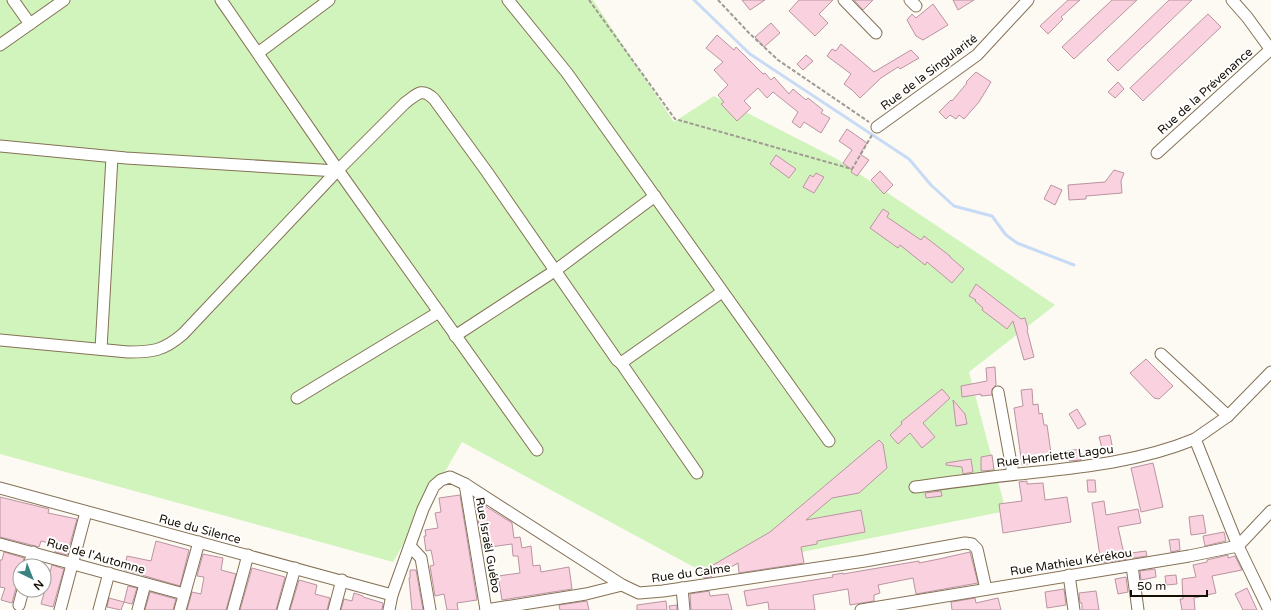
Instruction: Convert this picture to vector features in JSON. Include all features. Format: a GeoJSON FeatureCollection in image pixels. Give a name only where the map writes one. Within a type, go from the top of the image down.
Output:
{"type":"FeatureCollection","features":[{"type":"Feature","properties":{"kind":"street"},"geometry":{"type":"LineString","coordinates":[[13,0],[30,24]]}},
{"type":"Feature","properties":{"kind":"street"},"geometry":{"type":"LineString","coordinates":[[0,44],[64,0]]}},
{"type":"Feature","properties":{"kind":"street"},"geometry":{"type":"LineString","coordinates":[[221,0],[338,171],[537,450]]}},
{"type":"Feature","properties":{"kind":"street"},"geometry":{"type":"LineString","coordinates":[[258,53],[329,0]]}},
{"type":"Feature","properties":{"kind":"street"},"geometry":{"type":"LineString","coordinates":[[508,0],[567,73],[829,441]]}},
{"type":"Feature","properties":{"kind":"street"},"geometry":{"type":"LineString","coordinates":[[844,0],[876,33]]}},
{"type":"Feature","properties":{"kind":"street","name":"Rue de la Singularité"},"geometry":{"type":"LineString","coordinates":[[877,127],[977,55],[1028,0]]}},
{"type":"Feature","properties":{"kind":"street"},"geometry":{"type":"LineString","coordinates":[[1232,0],[1247,17],[1271,50]]}},
{"type":"Feature","properties":{"kind":"street","name":"Rue de la Prévenance"},"geometry":{"type":"LineString","coordinates":[[1158,153],[1271,50]]}},
{"type":"Feature","properties":{"kind":"street"},"geometry":{"type":"LineString","coordinates":[[0,340],[128,352],[148,352],[161,349],[174,342],[405,102],[416,94],[423,92],[428,93],[434,99],[487,172],[697,473]]}},
{"type":"Feature","properties":{"kind":"street"},"geometry":{"type":"LineString","coordinates":[[0,146],[112,157],[338,171]]}},
{"type":"Feature","properties":{"kind":"street"},"geometry":{"type":"LineString","coordinates":[[101,349],[112,157]]}},
{"type":"Feature","properties":{"kind":"street"},"geometry":{"type":"LineString","coordinates":[[455,336],[556,270],[655,196]]}},
{"type":"Feature","properties":{"kind":"street"},"geometry":{"type":"LineString","coordinates":[[621,363],[722,292]]}},
{"type":"Feature","properties":{"kind":"street"},"geometry":{"type":"LineString","coordinates":[[297,398],[439,312]]}},
{"type":"Feature","properties":{"kind":"street"},"geometry":{"type":"LineString","coordinates":[[1162,354],[1228,416]]}},
{"type":"Feature","properties":{"kind":"street","name":"Rue Henriette Lagou"},"geometry":{"type":"LineString","coordinates":[[916,487],[1127,460],[1156,454],[1195,439],[1228,416],[1271,372]]}},
{"type":"Feature","properties":{"kind":"street"},"geometry":{"type":"LineString","coordinates":[[998,392],[1013,474]]}},
{"type":"Feature","properties":{"kind":"street"},"geometry":{"type":"LineString","coordinates":[[1195,439],[1238,546],[1269,610]]}},
{"type":"Feature","properties":{"kind":"street","name":"Rue du Calme"},"geometry":{"type":"LineString","coordinates":[[389,610],[392,595],[434,486],[441,480],[450,477],[465,484],[622,585],[639,593],[663,591],[865,561],[965,543],[972,544],[977,549],[986,589]]}},
{"type":"Feature","properties":{"kind":"street","name":"Rue Israël Guébo"},"geometry":{"type":"LineString","coordinates":[[465,484],[486,610]]}},
{"type":"Feature","properties":{"kind":"street","name":"Rue du Silence"},"geometry":{"type":"LineString","coordinates":[[0,488],[342,580],[392,595]]}},
{"type":"Feature","properties":{"kind":"street"},"geometry":{"type":"LineString","coordinates":[[1238,546],[1271,511]]}},
{"type":"Feature","properties":{"kind":"street"},"geometry":{"type":"LineString","coordinates":[[60,610],[86,512]]}},
{"type":"Feature","properties":{"kind":"street"},"geometry":{"type":"LineString","coordinates":[[180,610],[199,542]]}},
{"type":"Feature","properties":{"kind":"street","name":"Rue de l'Automne"},"geometry":{"type":"LineString","coordinates":[[0,544],[184,594]]}},
{"type":"Feature","properties":{"kind":"street"},"geometry":{"type":"LineString","coordinates":[[410,546],[421,558],[430,610]]}},
{"type":"Feature","properties":{"kind":"street","name":"Rue Mathieu Kérékou"},"geometry":{"type":"LineString","coordinates":[[861,610],[898,607],[986,589],[1132,566],[1238,546]]}},
{"type":"Feature","properties":{"kind":"street"},"geometry":{"type":"LineString","coordinates":[[31,558],[33,552]]}},
{"type":"Feature","properties":{"kind":"street"},"geometry":{"type":"LineString","coordinates":[[233,610],[248,555]]}},
{"type":"Feature","properties":{"kind":"street"},"geometry":{"type":"LineString","coordinates":[[1132,566],[1138,610]]}},
{"type":"Feature","properties":{"kind":"street"},"geometry":{"type":"LineString","coordinates":[[283,610],[294,568]]}},
{"type":"Feature","properties":{"kind":"street"},"geometry":{"type":"LineString","coordinates":[[99,610],[109,573]]}},
{"type":"Feature","properties":{"kind":"street"},"geometry":{"type":"LineString","coordinates":[[1068,575],[1074,610]]}},
{"type":"Feature","properties":{"kind":"street"},"geometry":{"type":"LineString","coordinates":[[334,610],[342,580]]}},
{"type":"Feature","properties":{"kind":"street"},"geometry":{"type":"LineString","coordinates":[[138,610],[146,584]]}},
{"type":"Feature","properties":{"kind":"street"},"geometry":{"type":"LineString","coordinates":[[486,610],[586,594],[622,585]]}},
{"type":"Feature","properties":{"kind":"street"},"geometry":{"type":"LineString","coordinates":[[682,588],[684,610]]}},
{"type":"Feature","properties":{"kind":"street"},"geometry":{"type":"LineString","coordinates":[[19,605],[21,598]]}},
{"type":"Feature","properties":{"kind":"path"},"geometry":{"type":"LineString","coordinates":[[589,0],[675,119],[852,169],[877,127],[778,60],[749,33],[718,0]]}},
{"type":"Feature","properties":{"kind":"green space"},"geometry":{"type":"Polygon","coordinates":[[[0,0],[593,0],[674,122],[714,96],[837,159],[1055,305],[969,372],[1006,511],[703,572],[462,442],[393,562],[0,454],[0,0]]]}},
{"type":"Feature","properties":{"kind":"building"},"geometry":{"type":"Polygon","coordinates":[[[742,0],[765,0],[750,10],[742,0]]]}},
{"type":"Feature","properties":{"kind":"building"},"geometry":{"type":"Polygon","coordinates":[[[799,0],[833,0],[819,14],[828,23],[815,36],[789,11],[799,0]]]}},
{"type":"Feature","properties":{"kind":"building"},"geometry":{"type":"Polygon","coordinates":[[[854,0],[873,0],[863,10],[854,0]]]}},
{"type":"Feature","properties":{"kind":"building"},"geometry":{"type":"Polygon","coordinates":[[[953,0],[974,0],[958,10],[953,0]]]}},
{"type":"Feature","properties":{"kind":"building"},"geometry":{"type":"Polygon","coordinates":[[[1068,0],[1080,0],[1061,17],[1063,19],[1048,34],[1040,26],[1068,0]]]}},
{"type":"Feature","properties":{"kind":"building"},"geometry":{"type":"Polygon","coordinates":[[[1112,0],[1137,0],[1074,59],[1062,47],[1112,0]]]}},
{"type":"Feature","properties":{"kind":"building"},"geometry":{"type":"Polygon","coordinates":[[[1169,0],[1192,0],[1118,71],[1107,60],[1169,0]]]}},
{"type":"Feature","properties":{"kind":"building"},"geometry":{"type":"Polygon","coordinates":[[[933,4],[948,25],[923,40],[916,36],[907,20],[912,14],[916,18],[933,4]]]}},
{"type":"Feature","properties":{"kind":"building"},"geometry":{"type":"Polygon","coordinates":[[[1208,14],[1221,27],[1143,101],[1130,88],[1208,14]]]}},
{"type":"Feature","properties":{"kind":"building"},"geometry":{"type":"Polygon","coordinates":[[[771,23],[780,33],[764,47],[755,37],[771,23]]]}},
{"type":"Feature","properties":{"kind":"building"},"geometry":{"type":"Polygon","coordinates":[[[717,35],[734,50],[736,47],[771,80],[774,77],[789,94],[793,89],[806,100],[808,98],[823,110],[821,113],[830,118],[821,133],[804,122],[800,128],[792,122],[798,112],[773,92],[767,98],[758,88],[744,101],[751,108],[737,121],[721,104],[724,102],[718,95],[728,85],[714,70],[723,62],[706,48],[717,35]]]}},
{"type":"Feature","properties":{"kind":"building"},"geometry":{"type":"Polygon","coordinates":[[[841,44],[874,72],[911,50],[919,58],[900,69],[898,67],[881,78],[860,98],[844,84],[851,74],[827,56],[832,49],[836,51],[841,44]]]}},
{"type":"Feature","properties":{"kind":"building"},"geometry":{"type":"Polygon","coordinates":[[[806,55],[813,61],[803,70],[797,64],[806,55]]]}},
{"type":"Feature","properties":{"kind":"building"},"geometry":{"type":"Polygon","coordinates":[[[976,72],[991,82],[979,102],[964,119],[959,115],[956,119],[950,115],[946,119],[939,112],[951,100],[952,101],[967,83],[966,82],[976,72]]]}},
{"type":"Feature","properties":{"kind":"building"},"geometry":{"type":"Polygon","coordinates":[[[1118,82],[1124,89],[1115,98],[1108,92],[1118,82]]]}},
{"type":"Feature","properties":{"kind":"building"},"geometry":{"type":"Polygon","coordinates":[[[847,129],[867,143],[860,154],[869,160],[857,176],[843,163],[852,150],[839,141],[847,129]]]}},
{"type":"Feature","properties":{"kind":"building"},"geometry":{"type":"Polygon","coordinates":[[[776,155],[796,169],[789,178],[770,164],[776,155]]]}},
{"type":"Feature","properties":{"kind":"building"},"geometry":{"type":"Polygon","coordinates":[[[1114,170],[1124,173],[1121,181],[1122,193],[1086,196],[1086,199],[1069,200],[1068,185],[1105,182],[1114,170]]]}},
{"type":"Feature","properties":{"kind":"building"},"geometry":{"type":"Polygon","coordinates":[[[880,171],[893,185],[884,194],[871,180],[880,171]]]}},
{"type":"Feature","properties":{"kind":"building"},"geometry":{"type":"Polygon","coordinates":[[[816,173],[824,177],[814,193],[803,187],[810,175],[813,177],[816,173]]]}},
{"type":"Feature","properties":{"kind":"building"},"geometry":{"type":"Polygon","coordinates":[[[1051,185],[1062,190],[1055,205],[1044,199],[1051,185]]]}},
{"type":"Feature","properties":{"kind":"building"},"geometry":{"type":"Polygon","coordinates":[[[883,209],[889,213],[887,217],[921,240],[924,236],[964,269],[952,283],[927,262],[925,265],[900,245],[898,248],[870,228],[883,209]]]}},
{"type":"Feature","properties":{"kind":"building"},"geometry":{"type":"Polygon","coordinates":[[[976,284],[1021,319],[1025,318],[1034,357],[1024,360],[1013,321],[1007,329],[982,310],[983,308],[975,301],[976,300],[969,296],[976,284]]]}},
{"type":"Feature","properties":{"kind":"building"},"geometry":{"type":"Polygon","coordinates":[[[1146,359],[1173,386],[1159,399],[1154,398],[1130,373],[1146,359]]]}},
{"type":"Feature","properties":{"kind":"building"},"geometry":{"type":"Polygon","coordinates":[[[995,367],[996,385],[992,389],[992,395],[981,396],[981,394],[962,397],[961,386],[987,381],[986,368],[995,367]]]}},
{"type":"Feature","properties":{"kind":"building"},"geometry":{"type":"Polygon","coordinates":[[[942,389],[950,398],[923,423],[935,437],[922,448],[910,433],[898,444],[890,435],[902,424],[901,422],[942,389]]]}},
{"type":"Feature","properties":{"kind":"building"},"geometry":{"type":"Polygon","coordinates":[[[1032,389],[1033,405],[1038,404],[1039,414],[1042,413],[1044,425],[1047,425],[1052,460],[1022,465],[1014,408],[1023,406],[1021,390],[1032,389]]]}},
{"type":"Feature","properties":{"kind":"building"},"geometry":{"type":"Polygon","coordinates":[[[953,400],[965,414],[967,424],[956,426],[953,400]]]}},
{"type":"Feature","properties":{"kind":"building"},"geometry":{"type":"Polygon","coordinates":[[[1077,409],[1086,424],[1078,429],[1069,414],[1077,409]]]}},
{"type":"Feature","properties":{"kind":"building"},"geometry":{"type":"Polygon","coordinates":[[[1110,435],[1113,450],[1103,452],[1099,437],[1110,435]]]}},
{"type":"Feature","properties":{"kind":"building"},"geometry":{"type":"Polygon","coordinates":[[[879,440],[883,444],[887,468],[859,493],[832,498],[806,520],[861,510],[865,532],[817,541],[817,544],[801,547],[804,563],[739,573],[738,563],[710,577],[704,578],[701,572],[770,532],[879,440]]]}},
{"type":"Feature","properties":{"kind":"building"},"geometry":{"type":"Polygon","coordinates":[[[1080,449],[1081,460],[1069,461],[1067,451],[1080,449]]]}},
{"type":"Feature","properties":{"kind":"building"},"geometry":{"type":"Polygon","coordinates":[[[992,455],[994,470],[981,471],[981,457],[992,455]]]}},
{"type":"Feature","properties":{"kind":"building"},"geometry":{"type":"Polygon","coordinates":[[[971,459],[973,472],[963,474],[962,467],[946,465],[946,463],[971,459]]]}},
{"type":"Feature","properties":{"kind":"building"},"geometry":{"type":"Polygon","coordinates":[[[1153,463],[1163,507],[1141,512],[1131,468],[1153,463]]]}},
{"type":"Feature","properties":{"kind":"building"},"geometry":{"type":"Polygon","coordinates":[[[1087,480],[1095,480],[1096,492],[1088,492],[1087,480]]]}},
{"type":"Feature","properties":{"kind":"building"},"geometry":{"type":"Polygon","coordinates":[[[1027,481],[1027,484],[1043,483],[1045,500],[1067,497],[1071,522],[1003,533],[999,504],[1022,501],[1019,482],[1027,481]]]}},
{"type":"Feature","properties":{"kind":"building"},"geometry":{"type":"Polygon","coordinates":[[[941,491],[942,496],[926,498],[925,493],[941,491]]]}},
{"type":"Feature","properties":{"kind":"building"},"geometry":{"type":"Polygon","coordinates":[[[460,495],[477,600],[457,603],[458,610],[447,610],[444,594],[435,596],[430,566],[434,565],[431,550],[426,551],[424,536],[426,536],[425,530],[438,528],[435,513],[441,512],[439,498],[460,495]]]}},
{"type":"Feature","properties":{"kind":"building"},"geometry":{"type":"Polygon","coordinates":[[[0,497],[49,509],[48,513],[77,519],[67,555],[55,552],[57,545],[41,541],[39,547],[0,537],[0,497]]]}},
{"type":"Feature","properties":{"kind":"building"},"geometry":{"type":"Polygon","coordinates":[[[1104,501],[1106,515],[1138,509],[1141,523],[1118,527],[1124,554],[1146,551],[1147,556],[1101,563],[1092,503],[1104,501]]]}},
{"type":"Feature","properties":{"kind":"building"},"geometry":{"type":"Polygon","coordinates":[[[485,505],[512,523],[514,538],[520,537],[522,548],[531,546],[533,566],[540,565],[541,572],[569,567],[572,589],[502,600],[498,576],[520,573],[518,556],[513,556],[512,544],[483,548],[476,507],[485,505]]]}},
{"type":"Feature","properties":{"kind":"building"},"geometry":{"type":"Polygon","coordinates":[[[1203,515],[1206,533],[1191,535],[1189,517],[1203,515]]]}},
{"type":"Feature","properties":{"kind":"building"},"geometry":{"type":"Polygon","coordinates":[[[1224,532],[1226,541],[1205,546],[1203,536],[1224,532]]]}},
{"type":"Feature","properties":{"kind":"building"},"geometry":{"type":"Polygon","coordinates":[[[1179,539],[1180,550],[1171,552],[1169,540],[1179,539]]]}},
{"type":"Feature","properties":{"kind":"building"},"geometry":{"type":"Polygon","coordinates":[[[156,541],[189,550],[180,586],[124,570],[127,556],[151,561],[156,541]]]}},
{"type":"Feature","properties":{"kind":"building"},"geometry":{"type":"Polygon","coordinates":[[[4,552],[24,558],[12,558],[12,598],[13,598],[12,603],[1,600],[5,588],[0,587],[0,560],[2,560],[4,552]]]}},
{"type":"Feature","properties":{"kind":"building"},"geometry":{"type":"Polygon","coordinates":[[[970,552],[978,583],[916,594],[913,578],[878,585],[880,593],[874,595],[874,601],[850,605],[848,589],[813,595],[815,610],[769,610],[768,602],[747,606],[744,591],[833,577],[832,575],[843,573],[919,561],[919,563],[970,552]]]}},
{"type":"Feature","properties":{"kind":"building"},"geometry":{"type":"Polygon","coordinates":[[[203,554],[223,558],[221,570],[236,574],[226,610],[187,610],[192,592],[201,594],[204,577],[197,576],[203,554]]]}},
{"type":"Feature","properties":{"kind":"building"},"geometry":{"type":"Polygon","coordinates":[[[1228,555],[1228,558],[1235,556],[1242,570],[1212,576],[1216,593],[1194,598],[1195,610],[1182,610],[1180,599],[1183,599],[1182,579],[1196,577],[1193,565],[1228,555]]]}},
{"type":"Feature","properties":{"kind":"building"},"geometry":{"type":"Polygon","coordinates":[[[52,565],[64,569],[53,607],[41,604],[43,598],[52,598],[52,565]]]}},
{"type":"Feature","properties":{"kind":"building"},"geometry":{"type":"Polygon","coordinates":[[[252,568],[285,577],[276,610],[240,610],[252,568]]]}},
{"type":"Feature","properties":{"kind":"building"},"geometry":{"type":"Polygon","coordinates":[[[1155,569],[1156,577],[1141,580],[1140,571],[1155,569]]]}},
{"type":"Feature","properties":{"kind":"building"},"geometry":{"type":"Polygon","coordinates":[[[410,570],[416,570],[423,610],[412,610],[409,578],[410,570]]]}},
{"type":"Feature","properties":{"kind":"building"},"geometry":{"type":"Polygon","coordinates":[[[1176,575],[1177,584],[1166,585],[1165,576],[1176,575]]]}},
{"type":"Feature","properties":{"kind":"building"},"geometry":{"type":"Polygon","coordinates":[[[1126,577],[1128,592],[1118,594],[1115,579],[1126,577]]]}},
{"type":"Feature","properties":{"kind":"building"},"geometry":{"type":"Polygon","coordinates":[[[299,580],[317,585],[315,594],[330,598],[327,610],[290,610],[299,580]]]}},
{"type":"Feature","properties":{"kind":"building"},"geometry":{"type":"Polygon","coordinates":[[[128,586],[137,588],[132,604],[124,602],[128,586]]]}},
{"type":"Feature","properties":{"kind":"building"},"geometry":{"type":"Polygon","coordinates":[[[1247,588],[1257,610],[1243,610],[1235,594],[1247,588]]]}},
{"type":"Feature","properties":{"kind":"building"},"geometry":{"type":"Polygon","coordinates":[[[1064,589],[1066,605],[1047,608],[1045,592],[1064,589]]]}},
{"type":"Feature","properties":{"kind":"building"},"geometry":{"type":"Polygon","coordinates":[[[709,591],[710,596],[728,594],[732,610],[691,610],[690,594],[709,591]]]}},
{"type":"Feature","properties":{"kind":"building"},"geometry":{"type":"Polygon","coordinates":[[[1096,591],[1099,610],[1082,610],[1082,603],[1080,603],[1079,593],[1096,591]]]}},
{"type":"Feature","properties":{"kind":"building"},"geometry":{"type":"Polygon","coordinates":[[[150,592],[176,599],[173,610],[145,610],[150,592]]]}},
{"type":"Feature","properties":{"kind":"building"},"geometry":{"type":"Polygon","coordinates":[[[354,593],[383,603],[382,610],[341,610],[344,599],[352,601],[354,593]]]}},
{"type":"Feature","properties":{"kind":"building"},"geometry":{"type":"Polygon","coordinates":[[[109,598],[124,602],[121,610],[107,607],[109,598]]]}},
{"type":"Feature","properties":{"kind":"building"},"geometry":{"type":"Polygon","coordinates":[[[975,598],[976,603],[998,598],[1001,610],[952,610],[951,602],[975,598]]]}},
{"type":"Feature","properties":{"kind":"building"},"geometry":{"type":"Polygon","coordinates":[[[587,601],[589,610],[560,610],[559,605],[587,601]]]}},
{"type":"Feature","properties":{"kind":"building"},"geometry":{"type":"Polygon","coordinates":[[[666,601],[667,610],[637,610],[637,605],[666,601]]]}},
{"type":"Feature","properties":{"kind":"building"},"geometry":{"type":"Polygon","coordinates":[[[677,605],[677,610],[670,610],[669,606],[677,605]]]}},
{"type":"Feature","properties":{"kind":"waterway"},"geometry":{"type":"LineString","coordinates":[[694,0],[750,54],[909,159],[931,185],[954,206],[992,216],[1006,235],[1017,243],[1074,265]]}}]}
